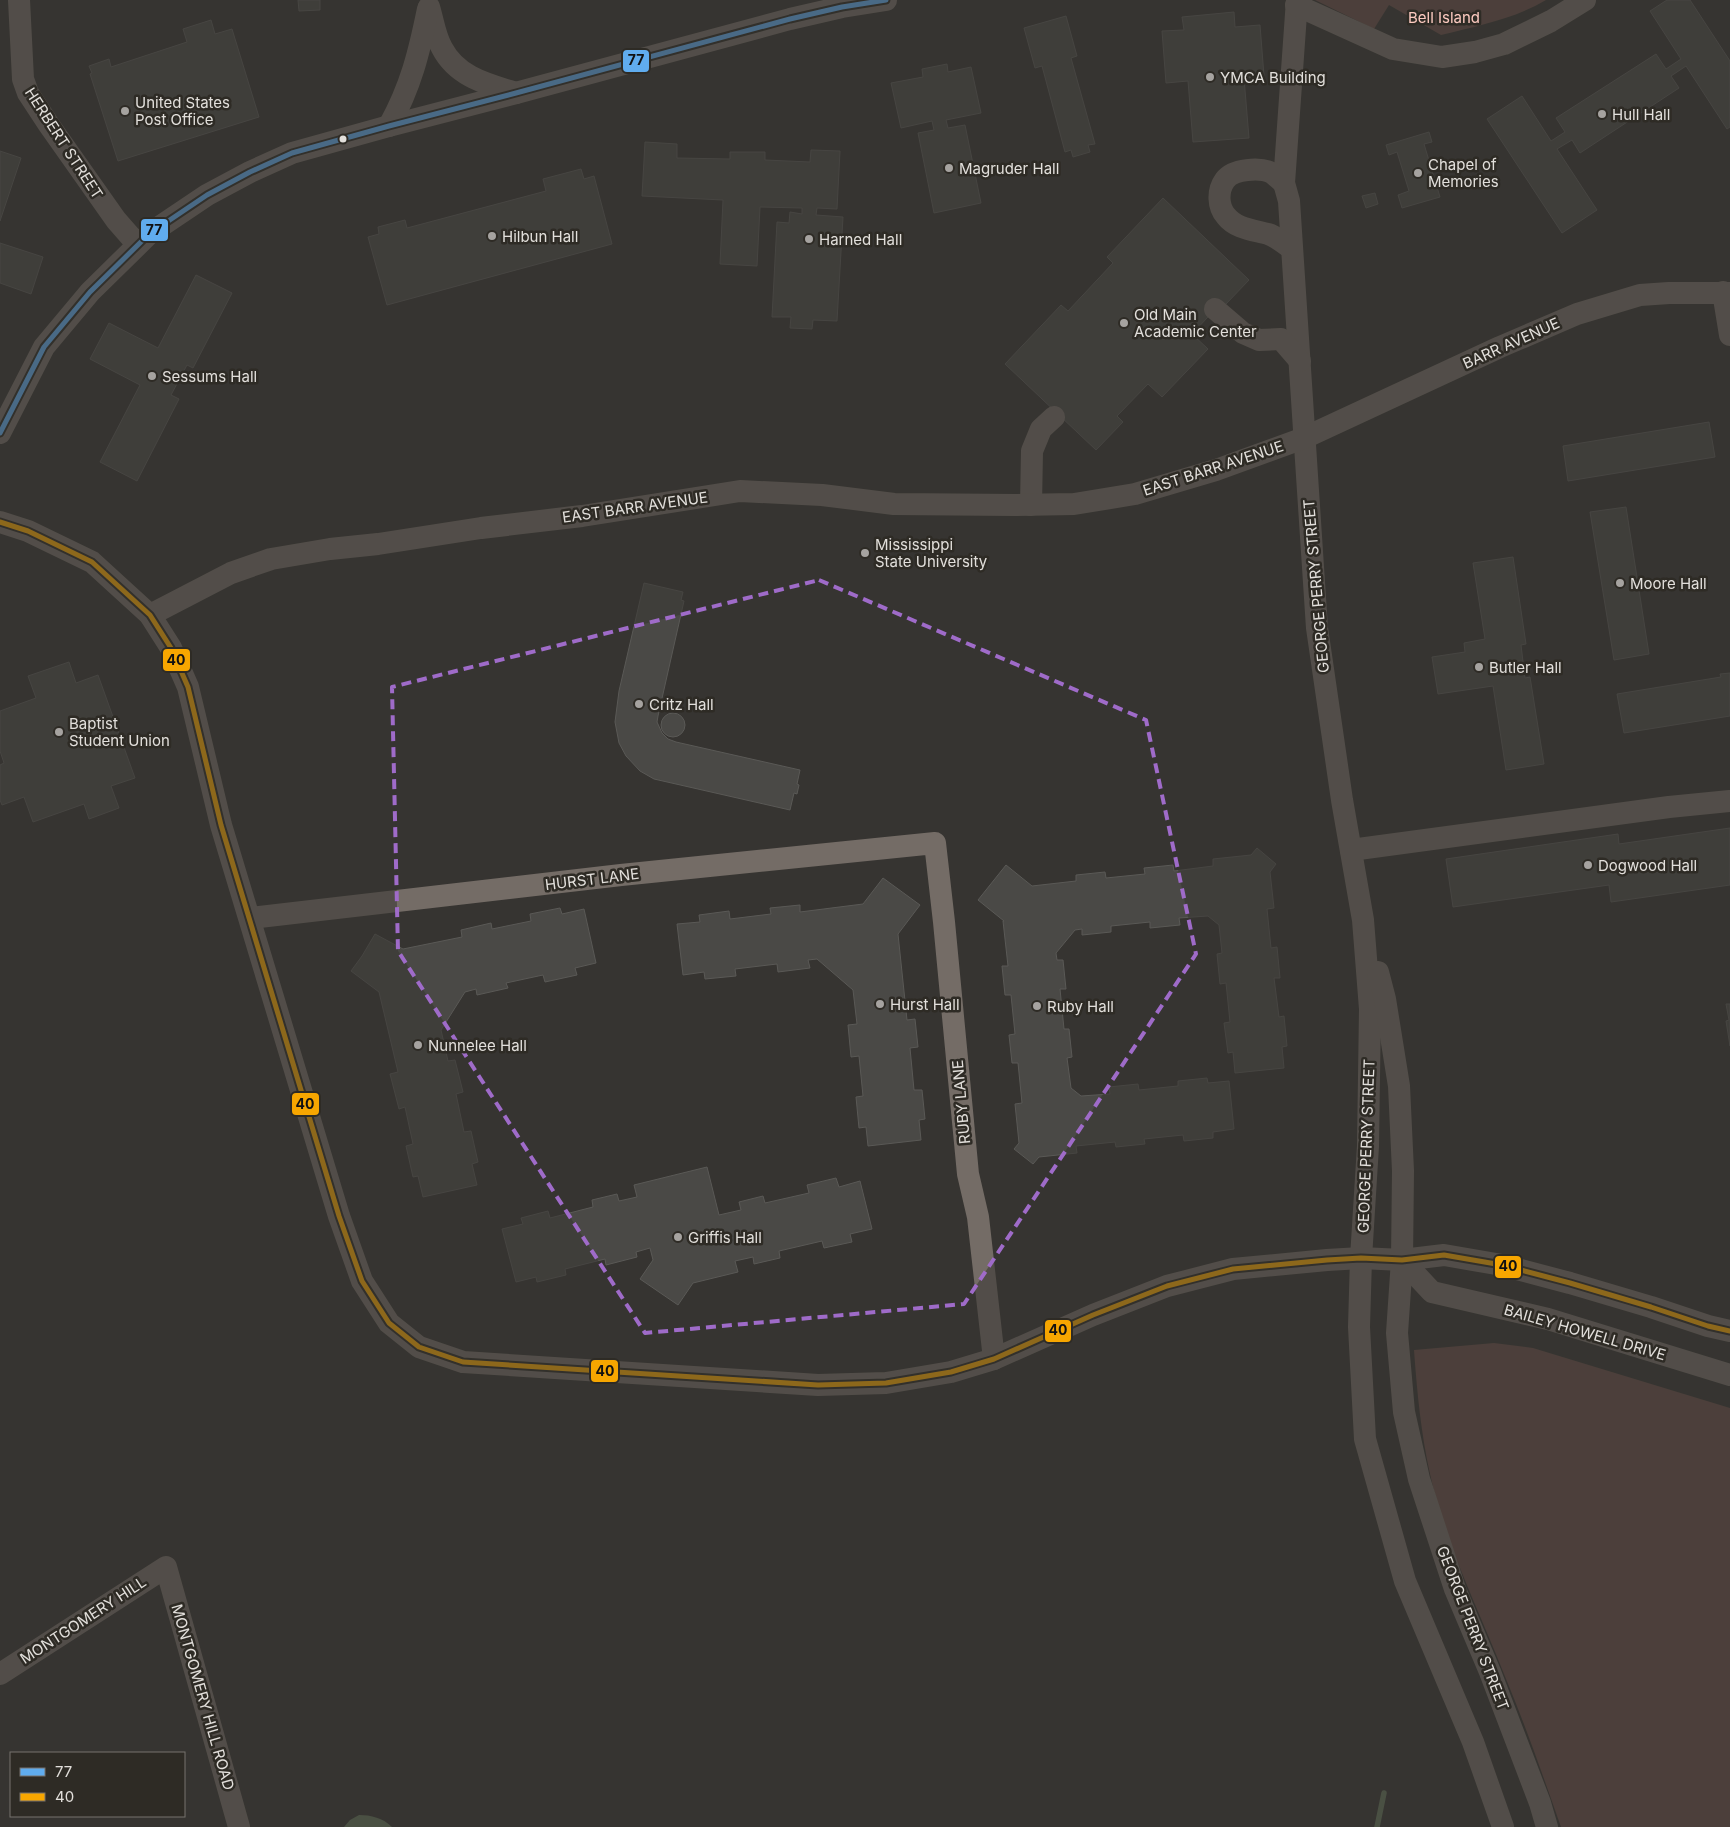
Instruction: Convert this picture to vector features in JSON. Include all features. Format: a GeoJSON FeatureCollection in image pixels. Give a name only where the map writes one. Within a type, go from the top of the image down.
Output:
{"type":"FeatureCollection","features":[{"type":"Feature","properties":{"kind":"street","name":"HERBERT STREET"},"geometry":{"type":"LineString","coordinates":[[19,0],[23,79],[28,93],[111,214],[137,244]]}},
{"type":"Feature","properties":{"kind":"street"},"geometry":{"type":"LineString","coordinates":[[0,432],[44,347],[90,292],[137,244],[207,195],[250,172],[292,153],[389,126],[516,94],[790,19],[842,7],[886,0]]}},
{"type":"Feature","properties":{"kind":"street"},"geometry":{"type":"LineString","coordinates":[[1296,2],[1393,50],[1442,57],[1475,52],[1504,44],[1551,21],[1585,0]]}},
{"type":"Feature","properties":{"kind":"street","name":"GEORGE PERRY STREET"},"geometry":{"type":"LineString","coordinates":[[1296,2],[1284,183],[1289,201],[1317,628],[1363,920],[1370,1010],[1368,1146],[1359,1327],[1365,1439],[1404,1581],[1473,1742],[1503,1827]]}},
{"type":"Feature","properties":{"kind":"street"},"geometry":{"type":"LineString","coordinates":[[389,126],[403,100],[418,57],[429,4]]}},
{"type":"Feature","properties":{"kind":"street"},"geometry":{"type":"LineString","coordinates":[[429,4],[441,47],[460,70],[477,81],[516,94]]}},
{"type":"Feature","properties":{"kind":"street"},"geometry":{"type":"LineString","coordinates":[[1284,183],[1271,173],[1245,171],[1234,174],[1225,180],[1220,192],[1220,206],[1226,217],[1237,224],[1250,230],[1270,234],[1291,248]]}},
{"type":"Feature","properties":{"kind":"street"},"geometry":{"type":"LineString","coordinates":[[1726,292],[1730,335]]}},
{"type":"Feature","properties":{"kind":"street","name":"BARR AVENUE"},"geometry":{"type":"LineString","coordinates":[[1304,438],[1500,347],[1577,314],[1640,295],[1726,292]]}},
{"type":"Feature","properties":{"kind":"street"},"geometry":{"type":"LineString","coordinates":[[1216,309],[1243,333],[1260,340],[1281,339],[1300,361]]}},
{"type":"Feature","properties":{"kind":"street"},"geometry":{"type":"LineString","coordinates":[[1031,505],[1032,451],[1042,429],[1054,417]]}},
{"type":"Feature","properties":{"kind":"street","name":"EAST BARR AVENUE"},"geometry":{"type":"LineString","coordinates":[[150,615],[230,573],[271,559],[330,549],[582,516],[740,492],[822,495],[894,504],[1074,504],[1135,494],[1216,470],[1304,438]]}},
{"type":"Feature","properties":{"kind":"street"},"geometry":{"type":"LineString","coordinates":[[0,522],[28,530],[92,562],[150,615],[171,648],[188,688],[220,819],[339,1216],[362,1281],[389,1323],[419,1346],[463,1362],[818,1385],[886,1383],[951,1372],[994,1358],[1093,1315],[1167,1286],[1233,1270],[1273,1264],[1361,1258],[1402,1260],[1444,1255],[1502,1265],[1570,1283],[1651,1306],[1708,1326],[1730,1331]]}},
{"type":"Feature","properties":{"kind":"street"},"geometry":{"type":"LineString","coordinates":[[1351,850],[1669,807],[1730,801]]}},
{"type":"Feature","properties":{"kind":"street","name":"HURST LANE"},"geometry":{"type":"LineString","coordinates":[[251,918],[621,875],[935,843]]}},
{"type":"Feature","properties":{"kind":"street","name":"RUBY LANE"},"geometry":{"type":"LineString","coordinates":[[935,843],[968,1174],[978,1217],[994,1358]]}},
{"type":"Feature","properties":{"kind":"street","name":"GEORGE PERRY STREET"},"geometry":{"type":"LineString","coordinates":[[1363,920],[1385,999],[1399,1086],[1403,1171],[1402,1260],[1398,1341],[1404,1412],[1419,1479],[1455,1589],[1490,1672],[1540,1803],[1547,1827]]}},
{"type":"Feature","properties":{"kind":"street","name":"BAILEY HOWELL DRIVE"},"geometry":{"type":"LineString","coordinates":[[1402,1260],[1432,1292],[1548,1318],[1730,1375]]}},
{"type":"Feature","properties":{"kind":"street","name":"MONTGOMERY HILL"},"geometry":{"type":"LineString","coordinates":[[0,1674],[166,1567]]}},
{"type":"Feature","properties":{"kind":"street","name":"MONTGOMERY HILL ROAD"},"geometry":{"type":"LineString","coordinates":[[166,1567],[239,1827]]}},
{"type":"Feature","properties":{"kind":"highlighted area"},"geometry":{"type":"Polygon","coordinates":[[[819,580],[1146,720],[1196,954],[964,1304],[645,1333],[398,951],[392,687],[819,580]]]}},
{"type":"Feature","properties":{"kind":"green space","name":"Bell Island"},"geometry":{"type":"Polygon","coordinates":[[[1315,0],[1546,0],[1508,17],[1441,35],[1389,5],[1374,29],[1315,0]]]}},
{"type":"Feature","properties":{"kind":"green space"},"geometry":{"type":"Polygon","coordinates":[[[1494,1343],[1533,1348],[1730,1408],[1730,1827],[1561,1827],[1534,1750],[1444,1525],[1430,1474],[1422,1428],[1414,1350],[1494,1343]]]}},
{"type":"Feature","properties":{"kind":"shaded area"},"geometry":{"type":"Polygon","coordinates":[[[359,1815],[377,1818],[385,1821],[392,1827],[344,1827],[350,1820],[359,1815]]]}},
{"type":"Feature","properties":{"kind":"building"},"geometry":{"type":"Polygon","coordinates":[[[298,0],[320,0],[320,10],[299,11],[298,0]]]}},
{"type":"Feature","properties":{"kind":"building","name":"Hull Hall"},"geometry":{"type":"Polygon","coordinates":[[[1667,0],[1690,0],[1730,61],[1730,127],[1727,129],[1686,66],[1671,76],[1679,88],[1580,153],[1572,140],[1557,149],[1597,210],[1562,233],[1487,119],[1522,96],[1551,141],[1565,132],[1556,118],[1656,54],[1666,69],[1681,59],[1650,11],[1667,0]]]}},
{"type":"Feature","properties":{"kind":"building","name":"YMCA Building"},"geometry":{"type":"Polygon","coordinates":[[[1234,12],[1235,27],[1260,25],[1264,76],[1244,78],[1249,138],[1193,142],[1188,81],[1166,83],[1162,31],[1184,30],[1182,17],[1234,12]]]}},
{"type":"Feature","properties":{"kind":"building"},"geometry":{"type":"Polygon","coordinates":[[[1066,16],[1077,56],[1071,58],[1095,144],[1088,145],[1090,152],[1073,157],[1071,150],[1065,152],[1042,66],[1035,68],[1024,28],[1066,16]]]}},
{"type":"Feature","properties":{"kind":"building"},"geometry":{"type":"Polygon","coordinates":[[[211,20],[215,34],[232,29],[259,117],[118,161],[89,66],[109,59],[111,67],[187,42],[183,29],[211,20]]]}},
{"type":"Feature","properties":{"kind":"building","name":"Magruder Hall"},"geometry":{"type":"Polygon","coordinates":[[[947,64],[948,72],[971,67],[981,113],[946,120],[948,128],[965,125],[981,203],[934,213],[918,133],[934,130],[932,121],[901,128],[891,83],[923,77],[922,69],[947,64]]]}},
{"type":"Feature","properties":{"kind":"building","name":"Chapel of Memories"},"geometry":{"type":"Polygon","coordinates":[[[1429,132],[1432,142],[1424,144],[1440,197],[1402,208],[1398,195],[1409,191],[1397,152],[1389,155],[1386,145],[1429,132]]]}},
{"type":"Feature","properties":{"kind":"building","name":"Harned Hall"},"geometry":{"type":"Polygon","coordinates":[[[645,142],[677,144],[677,158],[730,159],[730,152],[765,152],[765,160],[810,162],[811,150],[840,151],[837,209],[817,208],[816,215],[843,217],[837,321],[813,320],[812,329],[790,328],[791,317],[772,317],[777,222],[789,223],[790,212],[802,214],[802,208],[760,207],[757,266],[720,264],[723,200],[642,196],[645,142]]]}},
{"type":"Feature","properties":{"kind":"building"},"geometry":{"type":"Polygon","coordinates":[[[0,151],[21,158],[0,221],[0,151]]]}},
{"type":"Feature","properties":{"kind":"building","name":"Hilbun Hall"},"geometry":{"type":"Polygon","coordinates":[[[581,169],[584,179],[594,176],[612,244],[387,305],[368,237],[379,234],[378,227],[405,220],[407,228],[546,191],[543,179],[581,169]]]}},
{"type":"Feature","properties":{"kind":"building"},"geometry":{"type":"Polygon","coordinates":[[[1375,193],[1378,204],[1366,208],[1362,196],[1375,193]]]}},
{"type":"Feature","properties":{"kind":"building","name":"Old Main Academic Center"},"geometry":{"type":"Polygon","coordinates":[[[1163,198],[1249,280],[1225,305],[1222,302],[1192,334],[1208,349],[1162,397],[1148,384],[1117,416],[1123,422],[1096,450],[1005,364],[1061,305],[1068,311],[1113,263],[1107,257],[1163,198]]]}},
{"type":"Feature","properties":{"kind":"building"},"geometry":{"type":"Polygon","coordinates":[[[0,243],[43,257],[31,294],[0,283],[0,243]]]}},
{"type":"Feature","properties":{"kind":"building","name":"Sessums Hall"},"geometry":{"type":"Polygon","coordinates":[[[196,275],[232,293],[193,368],[187,365],[171,395],[179,399],[137,481],[100,462],[140,385],[90,359],[109,323],[158,348],[196,275]]]}},
{"type":"Feature","properties":{"kind":"building"},"geometry":{"type":"Polygon","coordinates":[[[1709,422],[1715,457],[1568,481],[1563,446],[1709,422]]]}},
{"type":"Feature","properties":{"kind":"building","name":"Moore Hall"},"geometry":{"type":"Polygon","coordinates":[[[1626,507],[1649,654],[1614,660],[1590,512],[1626,507]]]}},
{"type":"Feature","properties":{"kind":"building","name":"Butler Hall"},"geometry":{"type":"Polygon","coordinates":[[[1513,557],[1526,644],[1521,645],[1525,678],[1530,677],[1544,764],[1506,770],[1493,686],[1438,694],[1432,657],[1465,652],[1464,643],[1485,639],[1473,563],[1513,557]]]}},
{"type":"Feature","properties":{"kind":"building","name":"Critz Hall"},"geometry":{"type":"Polygon","coordinates":[[[644,583],[683,592],[681,600],[684,601],[657,722],[662,733],[668,739],[676,742],[800,770],[797,794],[794,793],[790,810],[654,779],[640,771],[626,756],[619,743],[615,722],[619,691],[644,583]]]}},
{"type":"Feature","properties":{"kind":"building","name":"Baptist Student Union"},"geometry":{"type":"Polygon","coordinates":[[[69,662],[76,683],[98,675],[135,778],[111,786],[119,808],[89,819],[84,804],[33,822],[24,797],[2,805],[0,800],[0,765],[4,763],[0,751],[0,711],[36,698],[28,676],[69,662]]]}},
{"type":"Feature","properties":{"kind":"building"},"geometry":{"type":"Polygon","coordinates":[[[1730,673],[1730,716],[1624,733],[1617,694],[1721,677],[1720,674],[1730,673]]]}},
{"type":"Feature","properties":{"kind":"building"},"geometry":{"type":"Polygon","coordinates":[[[673,713],[682,716],[685,725],[682,734],[673,737],[664,734],[661,725],[664,716],[673,713]]]}},
{"type":"Feature","properties":{"kind":"building","name":"Dogwood Hall"},"geometry":{"type":"Polygon","coordinates":[[[1730,828],[1730,885],[1611,902],[1609,885],[1453,907],[1446,859],[1618,834],[1619,844],[1730,828]]]}},
{"type":"Feature","properties":{"kind":"building","name":"Ruby Hall"},"geometry":{"type":"Polygon","coordinates":[[[1257,848],[1276,864],[1270,872],[1274,908],[1267,909],[1271,948],[1277,947],[1280,978],[1274,978],[1279,1017],[1284,1016],[1287,1046],[1282,1047],[1284,1068],[1235,1073],[1233,1052],[1228,1053],[1224,1023],[1230,1022],[1226,983],[1220,984],[1217,954],[1222,953],[1219,925],[1208,916],[1179,918],[1180,925],[1150,928],[1150,922],[1111,926],[1111,932],[1082,935],[1082,929],[1075,930],[1056,953],[1057,960],[1063,960],[1066,989],[1060,989],[1064,1029],[1069,1029],[1072,1057],[1067,1058],[1071,1088],[1081,1096],[1110,1094],[1109,1087],[1138,1084],[1139,1090],[1178,1086],[1178,1081],[1207,1078],[1208,1083],[1229,1081],[1234,1129],[1213,1132],[1213,1138],[1184,1141],[1183,1135],[1144,1139],[1145,1144],[1116,1147],[1115,1142],[1076,1146],[1077,1153],[1039,1157],[1033,1164],[1014,1149],[1019,1143],[1015,1104],[1022,1103],[1018,1063],[1012,1063],[1009,1035],[1015,1034],[1011,995],[1005,995],[1002,966],[1008,966],[1004,921],[978,900],[1006,865],[1032,886],[1076,881],[1076,875],[1105,872],[1106,878],[1145,874],[1144,868],[1173,865],[1174,871],[1213,866],[1213,859],[1251,855],[1257,848]]]}},
{"type":"Feature","properties":{"kind":"building","name":"Hurst Hall"},"geometry":{"type":"Polygon","coordinates":[[[883,878],[920,905],[898,934],[907,1020],[915,1019],[918,1047],[910,1048],[914,1090],[922,1090],[925,1119],[919,1120],[921,1140],[868,1146],[866,1127],[859,1128],[856,1097],[863,1096],[859,1056],[851,1057],[848,1025],[857,1024],[853,990],[817,959],[808,960],[810,968],[778,972],[777,964],[735,969],[736,976],[705,979],[704,972],[683,975],[677,924],[700,922],[699,915],[729,911],[730,919],[771,914],[770,908],[800,905],[800,912],[863,904],[883,878]]]}},
{"type":"Feature","properties":{"kind":"building","name":"Nunnelee Hall"},"geometry":{"type":"Polygon","coordinates":[[[560,908],[562,914],[584,909],[596,963],[575,968],[577,975],[545,982],[543,975],[506,983],[508,988],[477,995],[476,989],[465,992],[441,1030],[448,1061],[455,1060],[463,1092],[456,1094],[464,1132],[471,1131],[478,1162],[472,1164],[477,1185],[423,1197],[418,1176],[413,1177],[406,1146],[413,1144],[405,1107],[399,1109],[390,1074],[398,1072],[379,992],[351,971],[375,934],[403,949],[462,937],[461,930],[491,923],[492,929],[531,921],[530,914],[560,908]]]}},
{"type":"Feature","properties":{"kind":"building"},"geometry":{"type":"Polygon","coordinates":[[[1726,1004],[1730,1004],[1730,1046],[1726,1021],[1729,1020],[1726,1004]]]}},
{"type":"Feature","properties":{"kind":"building","name":"Griffis Hall"},"geometry":{"type":"Polygon","coordinates":[[[707,1167],[719,1215],[741,1210],[739,1202],[763,1196],[765,1203],[809,1193],[807,1185],[836,1178],[839,1187],[860,1181],[872,1229],[850,1234],[852,1242],[824,1248],[822,1241],[779,1251],[780,1258],[754,1264],[753,1257],[735,1261],[738,1272],[693,1283],[678,1305],[640,1279],[653,1260],[650,1248],[636,1252],[637,1257],[606,1265],[605,1259],[565,1269],[566,1275],[537,1282],[536,1277],[516,1282],[502,1229],[523,1224],[521,1218],[548,1211],[550,1218],[593,1207],[592,1200],[617,1194],[619,1201],[637,1197],[634,1185],[707,1167]]]}},
{"type":"Feature","properties":{"kind":"waterway"},"geometry":{"type":"LineString","coordinates":[[1377,1827],[1384,1793]]}},
{"type":"Feature","properties":{"kind":"transit line","name":"77"},"geometry":{"type":"LineString","coordinates":[[0,433],[44,347],[90,292],[149,234],[207,195],[250,172],[292,153],[389,126],[790,19],[842,7],[886,0]]}},
{"type":"Feature","properties":{"kind":"transit line","name":"40"},"geometry":{"type":"LineString","coordinates":[[0,522],[28,531],[92,562],[150,615],[171,648],[188,687],[221,825],[339,1216],[362,1281],[389,1323],[419,1347],[463,1362],[818,1385],[886,1383],[951,1372],[994,1359],[1093,1315],[1167,1286],[1233,1269],[1327,1260],[1361,1258],[1402,1260],[1444,1255],[1502,1265],[1570,1283],[1708,1326],[1730,1331]]}},
{"type":"Feature","properties":{"kind":"place","name":"YMCA Building"},"geometry":{"type":"Point","coordinates":[1210,77]}},
{"type":"Feature","properties":{"kind":"place","name":"United States Post Office"},"geometry":{"type":"Point","coordinates":[125,111]}},
{"type":"Feature","properties":{"kind":"place","name":"Hull Hall"},"geometry":{"type":"Point","coordinates":[1602,114]}},
{"type":"Feature","properties":{"kind":"place","name":"Magruder Hall"},"geometry":{"type":"Point","coordinates":[949,168]}},
{"type":"Feature","properties":{"kind":"place","name":"Chapel of Memories"},"geometry":{"type":"Point","coordinates":[1418,173]}},
{"type":"Feature","properties":{"kind":"place","name":"Hilbun Hall"},"geometry":{"type":"Point","coordinates":[492,236]}},
{"type":"Feature","properties":{"kind":"place","name":"Harned Hall"},"geometry":{"type":"Point","coordinates":[809,239]}},
{"type":"Feature","properties":{"kind":"place","name":"Old Main Academic Center"},"geometry":{"type":"Point","coordinates":[1124,323]}},
{"type":"Feature","properties":{"kind":"place","name":"Sessums Hall"},"geometry":{"type":"Point","coordinates":[152,376]}},
{"type":"Feature","properties":{"kind":"place","name":"Mississippi State University"},"geometry":{"type":"Point","coordinates":[865,553]}},
{"type":"Feature","properties":{"kind":"place","name":"Moore Hall"},"geometry":{"type":"Point","coordinates":[1620,583]}},
{"type":"Feature","properties":{"kind":"place","name":"Butler Hall"},"geometry":{"type":"Point","coordinates":[1479,667]}},
{"type":"Feature","properties":{"kind":"place","name":"Critz Hall"},"geometry":{"type":"Point","coordinates":[639,704]}},
{"type":"Feature","properties":{"kind":"place","name":"Baptist Student Union"},"geometry":{"type":"Point","coordinates":[59,732]}},
{"type":"Feature","properties":{"kind":"place","name":"Dogwood Hall"},"geometry":{"type":"Point","coordinates":[1588,865]}},
{"type":"Feature","properties":{"kind":"place","name":"Hurst Hall"},"geometry":{"type":"Point","coordinates":[880,1004]}},
{"type":"Feature","properties":{"kind":"place","name":"Ruby Hall"},"geometry":{"type":"Point","coordinates":[1037,1006]}},
{"type":"Feature","properties":{"kind":"place","name":"Nunnelee Hall"},"geometry":{"type":"Point","coordinates":[418,1045]}},
{"type":"Feature","properties":{"kind":"place","name":"Griffis Hall"},"geometry":{"type":"Point","coordinates":[678,1237]}}]}
